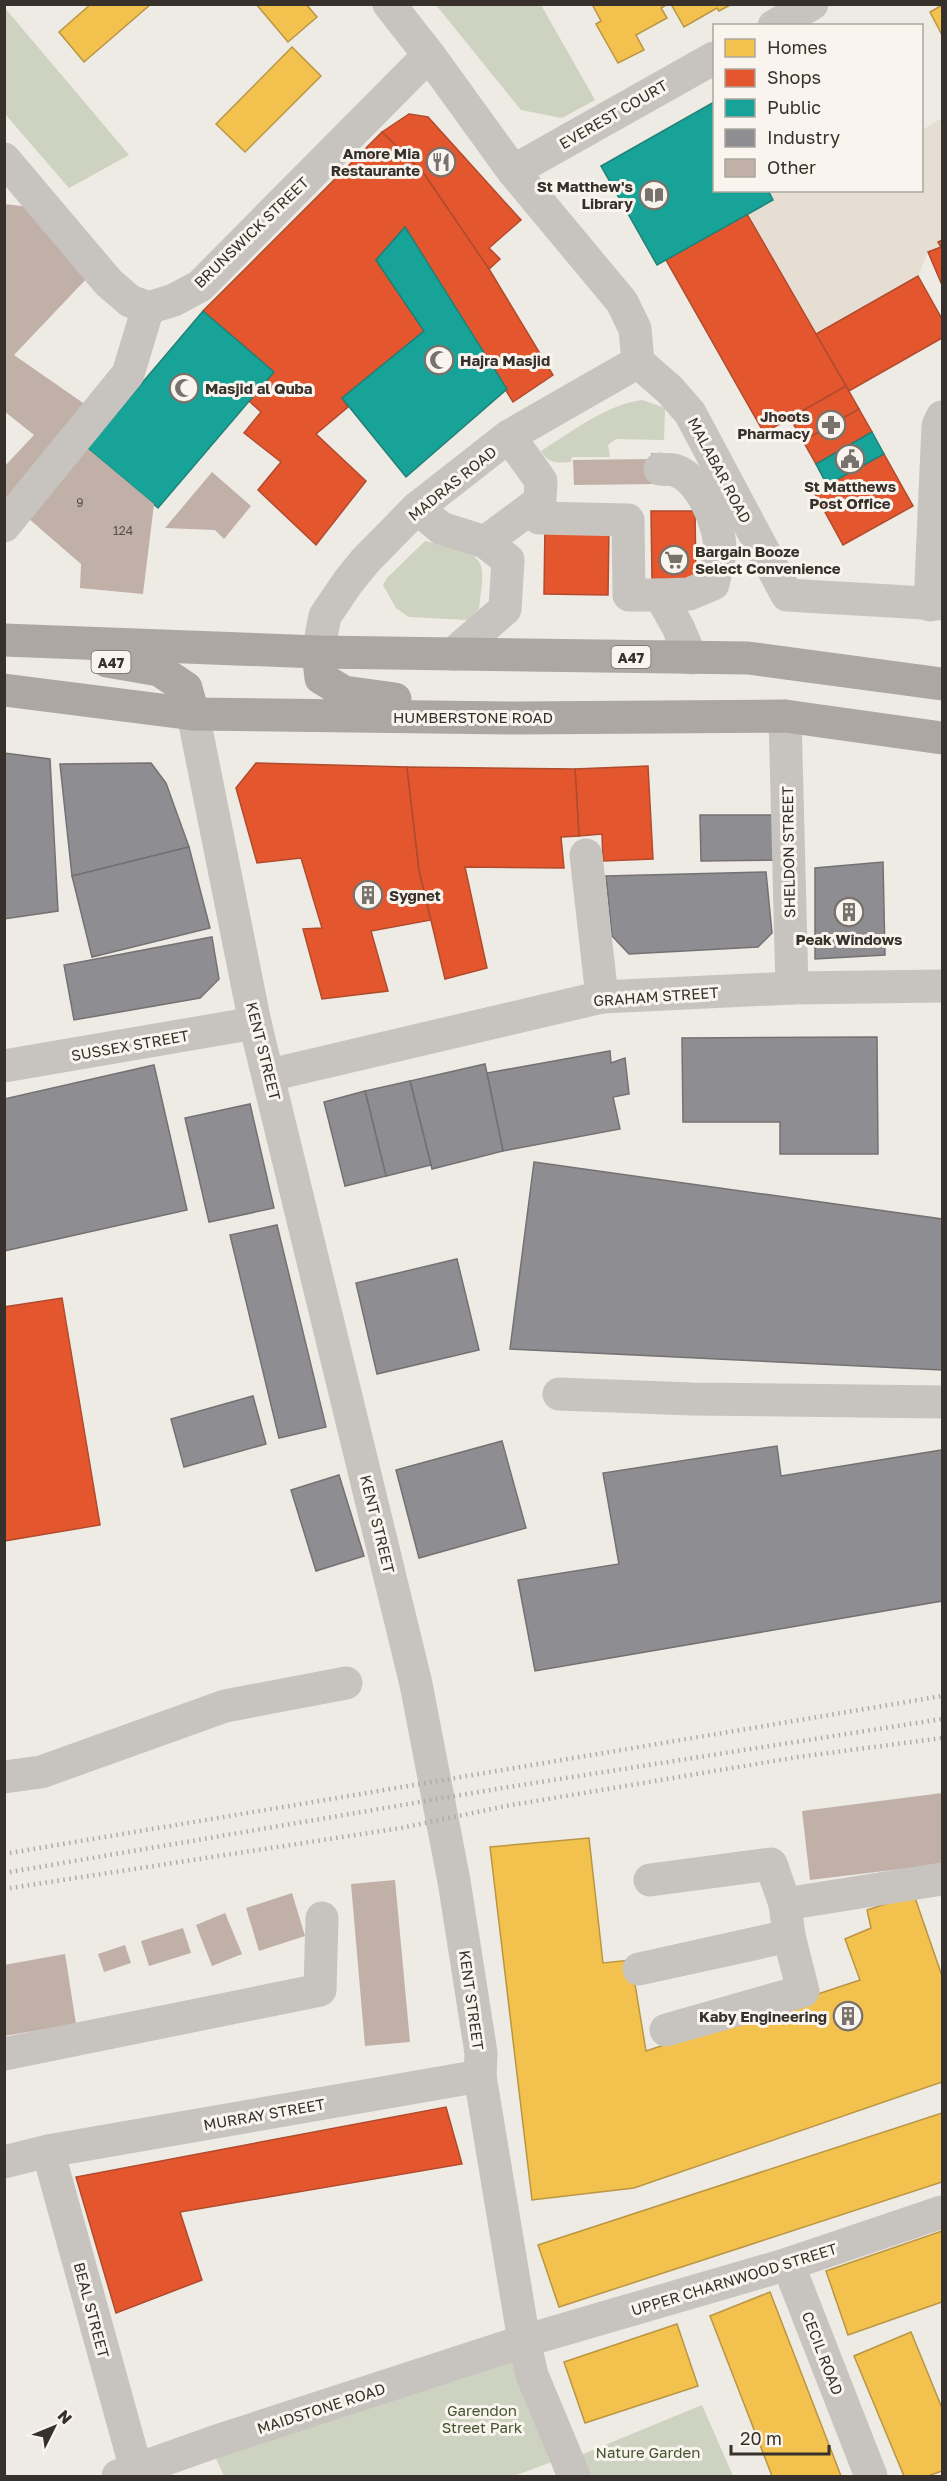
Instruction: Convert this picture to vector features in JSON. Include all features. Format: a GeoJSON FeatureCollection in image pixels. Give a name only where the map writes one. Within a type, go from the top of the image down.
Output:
{"type":"FeatureCollection","features":[{"type":"Feature","properties":{"kind":"main road","name":"A47"},"geometry":{"type":"LineString","coordinates":[[4,641],[318,652],[748,658],[942,684]]}},
{"type":"Feature","properties":{"kind":"main road","name":"A47"},"geometry":{"type":"LineString","coordinates":[[4,641],[159,670],[186,688],[193,714]]}},
{"type":"Feature","properties":{"kind":"main road"},"geometry":{"type":"LineString","coordinates":[[318,652],[321,678],[344,692],[516,718]]}},
{"type":"Feature","properties":{"kind":"main road","name":"HUMBERSTONE ROAD"},"geometry":{"type":"LineString","coordinates":[[4,690],[193,714],[516,718],[785,716],[942,738]]}},
{"type":"Feature","properties":{"kind":"street"},"geometry":{"type":"LineString","coordinates":[[389,4],[513,171],[622,303],[635,329],[638,362]]}},
{"type":"Feature","properties":{"kind":"street"},"geometry":{"type":"LineString","coordinates":[[777,24],[812,4]]}},
{"type":"Feature","properties":{"kind":"street","name":"BRUNSWICK STREET"},"geometry":{"type":"LineString","coordinates":[[148,308],[174,300],[200,285],[429,55]]}},
{"type":"Feature","properties":{"kind":"street","name":"EVEREST COURT"},"geometry":{"type":"LineString","coordinates":[[513,171],[713,59]]}},
{"type":"Feature","properties":{"kind":"street"},"geometry":{"type":"LineString","coordinates":[[4,159],[109,283],[130,301],[148,308],[128,374],[4,526]]}},
{"type":"Feature","properties":{"kind":"street","name":"MADRAS ROAD"},"geometry":{"type":"LineString","coordinates":[[318,652],[325,616],[348,582],[365,561],[417,508],[509,436],[638,362]]}},
{"type":"Feature","properties":{"kind":"street","name":"MALABAR ROAD"},"geometry":{"type":"LineString","coordinates":[[638,362],[670,390],[690,413],[787,595],[936,604]]}},
{"type":"Feature","properties":{"kind":"street"},"geometry":{"type":"LineString","coordinates":[[936,604],[938,426],[942,417]]}},
{"type":"Feature","properties":{"kind":"street"},"geometry":{"type":"LineString","coordinates":[[509,436],[541,481],[539,518],[628,520],[629,595],[689,594],[713,584],[720,551],[713,516],[704,498],[690,479],[675,470],[660,469]]}},
{"type":"Feature","properties":{"kind":"street"},"geometry":{"type":"LineString","coordinates":[[485,542],[539,502]]}},
{"type":"Feature","properties":{"kind":"street"},"geometry":{"type":"LineString","coordinates":[[417,508],[441,528],[485,542],[508,560],[505,609],[453,654]]}},
{"type":"Feature","properties":{"kind":"street"},"geometry":{"type":"LineString","coordinates":[[660,595],[678,627],[691,658]]}},
{"type":"Feature","properties":{"kind":"street","name":"KENT STREET"},"geometry":{"type":"LineString","coordinates":[[193,714],[255,1023],[270,1076],[416,1684],[454,1881],[480,2053],[480,2076],[524,2341],[532,2375],[574,2476]]}},
{"type":"Feature","properties":{"kind":"street","name":"SHELDON STREET"},"geometry":{"type":"LineString","coordinates":[[785,716],[792,988]]}},
{"type":"Feature","properties":{"kind":"street"},"geometry":{"type":"LineString","coordinates":[[586,855],[602,996]]}},
{"type":"Feature","properties":{"kind":"street","name":"GRAHAM STREET"},"geometry":{"type":"LineString","coordinates":[[270,1076],[602,996],[792,988],[942,986]]}},
{"type":"Feature","properties":{"kind":"street","name":"SUSSEX STREET"},"geometry":{"type":"LineString","coordinates":[[4,1066],[255,1023]]}},
{"type":"Feature","properties":{"kind":"street"},"geometry":{"type":"LineString","coordinates":[[559,1394],[692,1399],[942,1402]]}},
{"type":"Feature","properties":{"kind":"street"},"geometry":{"type":"LineString","coordinates":[[4,1777],[41,1772],[225,1706],[346,1683]]}},
{"type":"Feature","properties":{"kind":"street"},"geometry":{"type":"LineString","coordinates":[[650,1880],[771,1864],[787,1920],[803,1991],[666,2030]]}},
{"type":"Feature","properties":{"kind":"street"},"geometry":{"type":"LineString","coordinates":[[639,1969],[787,1920],[942,1879]]}},
{"type":"Feature","properties":{"kind":"street"},"geometry":{"type":"LineString","coordinates":[[4,2054],[320,1990],[322,1918]]}},
{"type":"Feature","properties":{"kind":"street","name":"MURRAY STREET"},"geometry":{"type":"LineString","coordinates":[[4,2162],[48,2151],[480,2076]]}},
{"type":"Feature","properties":{"kind":"street","name":"BEAL STREET"},"geometry":{"type":"LineString","coordinates":[[48,2151],[127,2473]]}},
{"type":"Feature","properties":{"kind":"street","name":"UPPER CHARNWOOD STREET"},"geometry":{"type":"LineString","coordinates":[[524,2341],[788,2264],[942,2211]]}},
{"type":"Feature","properties":{"kind":"street","name":"CECIL ROAD"},"geometry":{"type":"LineString","coordinates":[[788,2264],[871,2476]]}},
{"type":"Feature","properties":{"kind":"street","name":"MAIDSTONE ROAD"},"geometry":{"type":"LineString","coordinates":[[127,2473],[524,2341]]}},
{"type":"Feature","properties":{"kind":"green space"},"geometry":{"type":"Polygon","coordinates":[[[436,5],[541,5],[595,100],[562,118],[521,110],[436,5]]]}},
{"type":"Feature","properties":{"kind":"green space"},"geometry":{"type":"Polygon","coordinates":[[[4,7],[129,155],[69,188],[5,114],[4,7]]]}},
{"type":"Feature","properties":{"kind":"green space"},"geometry":{"type":"Polygon","coordinates":[[[642,400],[665,408],[664,440],[616,439],[608,445],[610,457],[572,457],[571,462],[550,460],[541,451],[602,413],[642,400]]]}},
{"type":"Feature","properties":{"kind":"green space"},"geometry":{"type":"Polygon","coordinates":[[[425,541],[459,548],[474,556],[479,562],[482,570],[482,585],[479,609],[468,620],[409,617],[396,608],[383,585],[387,578],[425,541]]]}},
{"type":"Feature","properties":{"kind":"green space","name":"Garendon Street Park"},"geometry":{"type":"Polygon","coordinates":[[[522,2345],[562,2458],[514,2476],[224,2476],[211,2448],[522,2345]]]}},
{"type":"Feature","properties":{"kind":"green space","name":"Nature Garden"},"geometry":{"type":"Polygon","coordinates":[[[702,2405],[733,2476],[579,2476],[571,2459],[702,2405]]]}},
{"type":"Feature","properties":{"kind":"shaded area"},"geometry":{"type":"Polygon","coordinates":[[[942,118],[942,240],[939,242],[941,247],[928,252],[918,276],[816,334],[747,214],[767,192],[923,192],[923,129],[942,118]]]}},
{"type":"Feature","properties":{"kind":"building: Homes"},"geometry":{"type":"Polygon","coordinates":[[[91,4],[151,4],[84,62],[59,32],[91,4]]]}},
{"type":"Feature","properties":{"kind":"building: Homes"},"geometry":{"type":"Polygon","coordinates":[[[256,4],[306,4],[317,17],[288,42],[256,4]]]}},
{"type":"Feature","properties":{"kind":"building: Homes"},"geometry":{"type":"Polygon","coordinates":[[[592,4],[668,4],[661,8],[667,18],[636,35],[644,50],[618,63],[596,24],[601,21],[592,4]]]}},
{"type":"Feature","properties":{"kind":"building: Homes"},"geometry":{"type":"Polygon","coordinates":[[[671,4],[732,4],[719,11],[717,8],[684,27],[671,4]]]}},
{"type":"Feature","properties":{"kind":"building: Homes"},"geometry":{"type":"Polygon","coordinates":[[[942,5],[942,35],[930,12],[942,5]]]}},
{"type":"Feature","properties":{"kind":"building: Homes"},"geometry":{"type":"Polygon","coordinates":[[[292,47],[321,76],[245,152],[216,124],[292,47]]]}},
{"type":"Feature","properties":{"kind":"building: Homes","name":"Kaby Engineering"},"geometry":{"type":"Polygon","coordinates":[[[589,1838],[603,1963],[631,1960],[646,2051],[860,1980],[845,1939],[871,1928],[867,1910],[914,1895],[942,1976],[942,2082],[634,2188],[532,2200],[490,1847],[589,1838]]]}},
{"type":"Feature","properties":{"kind":"building: Homes"},"geometry":{"type":"Polygon","coordinates":[[[942,2113],[942,2182],[559,2307],[538,2245],[942,2113]]]}},
{"type":"Feature","properties":{"kind":"building: Homes"},"geometry":{"type":"Polygon","coordinates":[[[942,2231],[942,2302],[848,2335],[826,2271],[942,2231]]]}},
{"type":"Feature","properties":{"kind":"building: Homes"},"geometry":{"type":"Polygon","coordinates":[[[770,2292],[841,2476],[772,2476],[710,2316],[770,2292]]]}},
{"type":"Feature","properties":{"kind":"building: Homes"},"geometry":{"type":"Polygon","coordinates":[[[677,2324],[698,2386],[585,2423],[564,2362],[677,2324]]]}},
{"type":"Feature","properties":{"kind":"building: Homes"},"geometry":{"type":"Polygon","coordinates":[[[911,2332],[942,2408],[942,2471],[928,2476],[904,2476],[854,2356],[911,2332]]]}},
{"type":"Feature","properties":{"kind":"building: Shops"},"geometry":{"type":"Polygon","coordinates":[[[409,114],[428,117],[521,220],[489,248],[500,259],[489,269],[422,171],[382,132],[409,114]]]}},
{"type":"Feature","properties":{"kind":"building: Shops"},"geometry":{"type":"Polygon","coordinates":[[[382,132],[422,171],[489,269],[553,375],[513,402],[405,227],[376,260],[424,331],[342,398],[348,407],[316,434],[366,481],[316,545],[258,490],[281,462],[244,433],[261,412],[249,401],[274,372],[203,311],[382,132]]]}},
{"type":"Feature","properties":{"kind":"building: Shops"},"geometry":{"type":"Polygon","coordinates":[[[747,214],[846,386],[764,433],[666,260],[747,214]]]}},
{"type":"Feature","properties":{"kind":"building: Shops"},"geometry":{"type":"Polygon","coordinates":[[[942,240],[942,285],[928,252],[941,247],[938,242],[942,240]]]}},
{"type":"Feature","properties":{"kind":"building: Shops"},"geometry":{"type":"Polygon","coordinates":[[[918,276],[942,319],[942,338],[849,391],[816,334],[918,276]]]}},
{"type":"Feature","properties":{"kind":"building: Shops"},"geometry":{"type":"Polygon","coordinates":[[[846,386],[859,409],[803,441],[790,418],[846,386]]]}},
{"type":"Feature","properties":{"kind":"building: Shops"},"geometry":{"type":"Polygon","coordinates":[[[859,409],[872,432],[816,464],[803,441],[859,409]]]}},
{"type":"Feature","properties":{"kind":"building: Shops"},"geometry":{"type":"Polygon","coordinates":[[[884,454],[913,506],[843,545],[814,492],[884,454]]]}},
{"type":"Feature","properties":{"kind":"building: Shops","name":"Bargain Booze Select Convenience"},"geometry":{"type":"Polygon","coordinates":[[[651,511],[695,511],[696,579],[652,580],[651,511]]]}},
{"type":"Feature","properties":{"kind":"building: Shops"},"geometry":{"type":"Polygon","coordinates":[[[545,525],[609,526],[608,595],[544,594],[545,525]]]}},
{"type":"Feature","properties":{"kind":"building: Shops","name":"Sygnet"},"geometry":{"type":"Polygon","coordinates":[[[256,763],[407,767],[419,870],[431,920],[371,931],[388,991],[322,999],[303,929],[322,928],[301,858],[257,863],[236,788],[256,763]]]}},
{"type":"Feature","properties":{"kind":"building: Shops"},"geometry":{"type":"Polygon","coordinates":[[[648,766],[653,859],[603,861],[602,834],[579,836],[575,769],[648,766]]]}},
{"type":"Feature","properties":{"kind":"building: Shops"},"geometry":{"type":"Polygon","coordinates":[[[407,767],[575,769],[579,836],[561,837],[564,868],[465,867],[487,968],[445,979],[419,870],[407,767]]]}},
{"type":"Feature","properties":{"kind":"building: Shops"},"geometry":{"type":"Polygon","coordinates":[[[62,1298],[100,1525],[4,1541],[4,1307],[62,1298]]]}},
{"type":"Feature","properties":{"kind":"building: Shops"},"geometry":{"type":"Polygon","coordinates":[[[446,2107],[462,2164],[180,2212],[202,2280],[116,2313],[76,2177],[446,2107]]]}},
{"type":"Feature","properties":{"kind":"building: Public"},"geometry":{"type":"Polygon","coordinates":[[[713,103],[713,192],[769,192],[773,200],[657,265],[601,166],[713,103]]]}},
{"type":"Feature","properties":{"kind":"building: Public","name":"Hajra Masjid"},"geometry":{"type":"Polygon","coordinates":[[[405,227],[507,389],[406,477],[342,398],[424,331],[376,260],[405,227]]]}},
{"type":"Feature","properties":{"kind":"building: Public"},"geometry":{"type":"Polygon","coordinates":[[[203,311],[274,372],[158,508],[87,448],[203,311]]]}},
{"type":"Feature","properties":{"kind":"building: Public","name":"St Matthews Post Office"},"geometry":{"type":"Polygon","coordinates":[[[872,432],[884,454],[827,485],[816,464],[872,432]]]}},
{"type":"Feature","properties":{"kind":"building: Industry"},"geometry":{"type":"Polygon","coordinates":[[[4,753],[50,759],[58,911],[4,919],[4,753]]]}},
{"type":"Feature","properties":{"kind":"building: Industry"},"geometry":{"type":"Polygon","coordinates":[[[151,763],[166,783],[189,847],[72,876],[60,764],[151,763]]]}},
{"type":"Feature","properties":{"kind":"building: Industry"},"geometry":{"type":"Polygon","coordinates":[[[700,815],[779,815],[779,860],[701,861],[700,815]]]}},
{"type":"Feature","properties":{"kind":"building: Industry"},"geometry":{"type":"Polygon","coordinates":[[[189,847],[210,928],[92,957],[72,876],[189,847]]]}},
{"type":"Feature","properties":{"kind":"building: Industry","name":"Peak Windows"},"geometry":{"type":"Polygon","coordinates":[[[883,862],[885,955],[815,959],[815,868],[883,862]]]}},
{"type":"Feature","properties":{"kind":"building: Industry"},"geometry":{"type":"Polygon","coordinates":[[[766,872],[772,933],[758,947],[629,954],[612,936],[606,876],[766,872]]]}},
{"type":"Feature","properties":{"kind":"building: Industry"},"geometry":{"type":"Polygon","coordinates":[[[212,937],[219,979],[200,998],[74,1020],[64,965],[212,937]]]}},
{"type":"Feature","properties":{"kind":"building: Industry"},"geometry":{"type":"Polygon","coordinates":[[[877,1037],[878,1154],[780,1154],[780,1122],[683,1122],[682,1038],[877,1037]]]}},
{"type":"Feature","properties":{"kind":"building: Industry"},"geometry":{"type":"Polygon","coordinates":[[[610,1051],[611,1063],[625,1058],[629,1094],[613,1097],[620,1129],[503,1151],[487,1073],[610,1051]]]}},
{"type":"Feature","properties":{"kind":"building: Industry"},"geometry":{"type":"Polygon","coordinates":[[[485,1064],[503,1151],[432,1169],[410,1081],[485,1064]]]}},
{"type":"Feature","properties":{"kind":"building: Industry"},"geometry":{"type":"Polygon","coordinates":[[[154,1065],[187,1210],[4,1251],[4,1099],[154,1065]]]}},
{"type":"Feature","properties":{"kind":"building: Industry"},"geometry":{"type":"Polygon","coordinates":[[[410,1081],[431,1165],[386,1176],[365,1091],[410,1081]]]}},
{"type":"Feature","properties":{"kind":"building: Industry"},"geometry":{"type":"Polygon","coordinates":[[[365,1091],[386,1176],[345,1186],[324,1102],[365,1091]]]}},
{"type":"Feature","properties":{"kind":"building: Industry"},"geometry":{"type":"Polygon","coordinates":[[[250,1104],[274,1208],[209,1222],[185,1118],[250,1104]]]}},
{"type":"Feature","properties":{"kind":"building: Industry"},"geometry":{"type":"Polygon","coordinates":[[[534,1162],[942,1219],[942,1370],[510,1349],[534,1162]]]}},
{"type":"Feature","properties":{"kind":"building: Industry"},"geometry":{"type":"Polygon","coordinates":[[[277,1225],[326,1427],[279,1438],[230,1235],[277,1225]]]}},
{"type":"Feature","properties":{"kind":"building: Industry"},"geometry":{"type":"Polygon","coordinates":[[[457,1259],[479,1350],[377,1374],[356,1283],[457,1259]]]}},
{"type":"Feature","properties":{"kind":"building: Industry"},"geometry":{"type":"Polygon","coordinates":[[[253,1396],[266,1444],[184,1467],[171,1419],[253,1396]]]}},
{"type":"Feature","properties":{"kind":"building: Industry"},"geometry":{"type":"Polygon","coordinates":[[[502,1441],[526,1528],[419,1558],[396,1470],[502,1441]]]}},
{"type":"Feature","properties":{"kind":"building: Industry"},"geometry":{"type":"Polygon","coordinates":[[[777,1446],[781,1476],[942,1450],[942,1601],[535,1671],[518,1580],[619,1564],[603,1473],[777,1446]]]}},
{"type":"Feature","properties":{"kind":"building: Industry"},"geometry":{"type":"Polygon","coordinates":[[[339,1475],[364,1556],[316,1571],[291,1490],[339,1475]]]}},
{"type":"Feature","properties":{"kind":"building: Other"},"geometry":{"type":"Polygon","coordinates":[[[4,204],[30,207],[90,275],[14,355],[86,405],[4,504],[4,467],[34,435],[4,411],[4,204]]]}},
{"type":"Feature","properties":{"kind":"building: Other"},"geometry":{"type":"Polygon","coordinates":[[[87,448],[154,504],[143,594],[80,588],[81,564],[28,518],[87,448]]]}},
{"type":"Feature","properties":{"kind":"building: Other"},"geometry":{"type":"Polygon","coordinates":[[[651,453],[661,453],[656,484],[574,485],[573,460],[651,459],[651,453]]]}},
{"type":"Feature","properties":{"kind":"building: Other"},"geometry":{"type":"Polygon","coordinates":[[[212,472],[251,506],[224,539],[215,530],[165,528],[212,472]]]}},
{"type":"Feature","properties":{"kind":"building: Other"},"geometry":{"type":"Polygon","coordinates":[[[942,1793],[942,1864],[810,1880],[802,1811],[942,1793]]]}},
{"type":"Feature","properties":{"kind":"building: Other"},"geometry":{"type":"Polygon","coordinates":[[[395,1880],[410,2042],[365,2046],[351,1884],[395,1880]]]}},
{"type":"Feature","properties":{"kind":"building: Other"},"geometry":{"type":"Polygon","coordinates":[[[292,1893],[305,1936],[259,1951],[246,1908],[292,1893]]]}},
{"type":"Feature","properties":{"kind":"building: Other"},"geometry":{"type":"Polygon","coordinates":[[[225,1913],[242,1954],[212,1966],[196,1925],[225,1913]]]}},
{"type":"Feature","properties":{"kind":"building: Other"},"geometry":{"type":"Polygon","coordinates":[[[183,1928],[191,1953],[149,1966],[141,1941],[183,1928]]]}},
{"type":"Feature","properties":{"kind":"building: Other"},"geometry":{"type":"Polygon","coordinates":[[[125,1945],[131,1963],[104,1972],[98,1954],[125,1945]]]}},
{"type":"Feature","properties":{"kind":"building: Other"},"geometry":{"type":"Polygon","coordinates":[[[65,1954],[76,2024],[4,2036],[4,1965],[65,1954]]]}},
{"type":"Feature","properties":{"kind":"railway"},"geometry":{"type":"LineString","coordinates":[[4,1854],[942,1696]]}},
{"type":"Feature","properties":{"kind":"railway"},"geometry":{"type":"LineString","coordinates":[[4,1873],[502,1788],[942,1719]]}},
{"type":"Feature","properties":{"kind":"railway"},"geometry":{"type":"LineString","coordinates":[[4,1889],[401,1828],[506,1806],[798,1757],[942,1738]]}},
{"type":"Feature","properties":{"kind":"place","name":"Amore Mia Restaurante"},"geometry":{"type":"Point","coordinates":[441,162]}},
{"type":"Feature","properties":{"kind":"place","name":"St Matthew's Library"},"geometry":{"type":"Point","coordinates":[654,195]}},
{"type":"Feature","properties":{"kind":"place","name":"Hajra Masjid"},"geometry":{"type":"Point","coordinates":[439,360]}},
{"type":"Feature","properties":{"kind":"place","name":"Masjid al Quba"},"geometry":{"type":"Point","coordinates":[184,388]}},
{"type":"Feature","properties":{"kind":"place","name":"Jhoots Pharmacy"},"geometry":{"type":"Point","coordinates":[831,425]}},
{"type":"Feature","properties":{"kind":"place","name":"St Matthews Post Office"},"geometry":{"type":"Point","coordinates":[850,459]}},
{"type":"Feature","properties":{"kind":"place","name":"Bargain Booze Select Convenience"},"geometry":{"type":"Point","coordinates":[674,560]}},
{"type":"Feature","properties":{"kind":"place","name":"Sygnet"},"geometry":{"type":"Point","coordinates":[368,895]}},
{"type":"Feature","properties":{"kind":"place","name":"Peak Windows"},"geometry":{"type":"Point","coordinates":[849,912]}},
{"type":"Feature","properties":{"kind":"place","name":"Kaby Engineering"},"geometry":{"type":"Point","coordinates":[848,2016]}}]}
